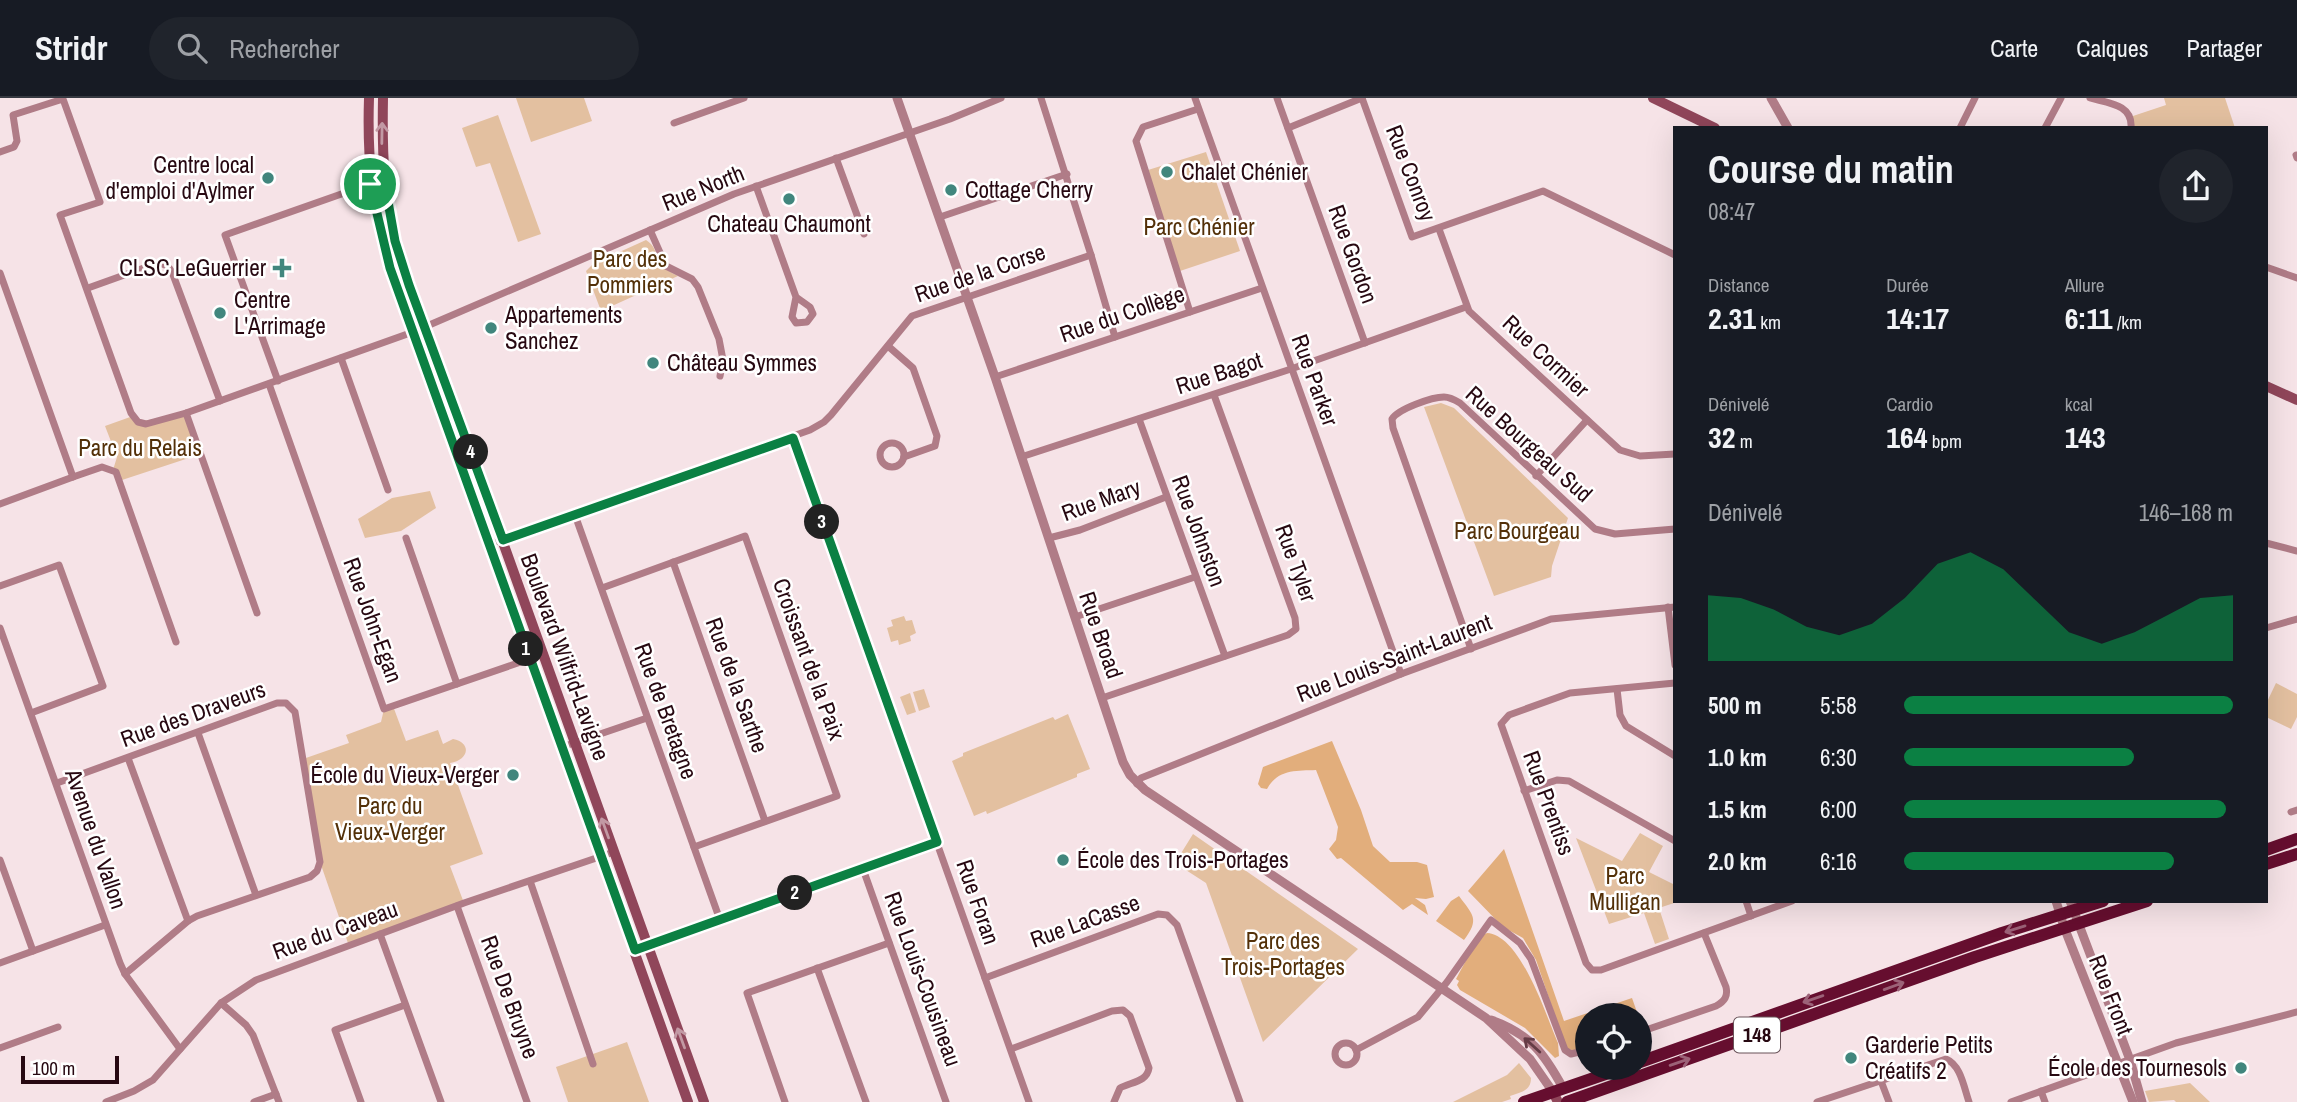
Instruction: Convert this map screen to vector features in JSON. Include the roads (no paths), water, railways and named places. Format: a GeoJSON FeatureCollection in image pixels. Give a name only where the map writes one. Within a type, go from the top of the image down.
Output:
{"type":"FeatureCollection","features":[{"type":"Feature","properties":{"kind":"highway"},"geometry":{"type":"LineString","coordinates":[[2268,849],[2297,839]]}},
{"type":"Feature","properties":{"kind":"highway"},"geometry":{"type":"LineString","coordinates":[[2268,863],[2297,854]]}},
{"type":"Feature","properties":{"kind":"highway","name":"148"},"geometry":{"type":"LineString","coordinates":[[1569,1102],[2098,903]]}},
{"type":"Feature","properties":{"kind":"highway","name":"148"},"geometry":{"type":"LineString","coordinates":[[1652,1058],[2002,933],[2069,915],[2136,903]]}},
{"type":"Feature","properties":{"kind":"highway"},"geometry":{"type":"LineString","coordinates":[[1524,1102],[1558,1094],[1593,1080]]}},
{"type":"Feature","properties":{"kind":"main road","name":"Boulevard Wilfrid-Lavigne"},"geometry":{"type":"LineString","coordinates":[[369,98],[370,184],[383,246],[688,1102]]}},
{"type":"Feature","properties":{"kind":"main road","name":"Boulevard Wilfrid-Lavigne"},"geometry":{"type":"LineString","coordinates":[[383,98],[384,179],[395,241],[704,1102]]}},
{"type":"Feature","properties":{"kind":"main road"},"geometry":{"type":"LineString","coordinates":[[1653,98],[1711,126]]}},
{"type":"Feature","properties":{"kind":"main road"},"geometry":{"type":"LineString","coordinates":[[2268,387],[2297,400]]}},
{"type":"Feature","properties":{"kind":"main road"},"geometry":{"type":"LineString","coordinates":[[1558,1094],[1569,1102]]}},
{"type":"Feature","properties":{"kind":"street"},"geometry":{"type":"LineString","coordinates":[[674,123],[732,100],[744,98]]}},
{"type":"Feature","properties":{"kind":"street","name":"Rue Broad"},"geometry":{"type":"LineString","coordinates":[[897,98],[995,377],[1123,762],[1137,783],[1486,1018],[1530,1059],[1558,1094]]}},
{"type":"Feature","properties":{"kind":"street","name":"Rue North"},"geometry":{"type":"LineString","coordinates":[[425,327],[756,186],[1001,98]]}},
{"type":"Feature","properties":{"kind":"street"},"geometry":{"type":"LineString","coordinates":[[1041,98],[1115,337]]}},
{"type":"Feature","properties":{"kind":"street","name":"Rue Parker"},"geometry":{"type":"LineString","coordinates":[[1195,98],[1401,674]]}},
{"type":"Feature","properties":{"kind":"street","name":"Rue Gordon"},"geometry":{"type":"LineString","coordinates":[[1277,98],[1365,343]]}},
{"type":"Feature","properties":{"kind":"street","name":"Rue Conroy"},"geometry":{"type":"LineString","coordinates":[[1287,128],[1362,98],[1412,237],[1439,229]]}},
{"type":"Feature","properties":{"kind":"street"},"geometry":{"type":"LineString","coordinates":[[1771,98],[1787,126]]}},
{"type":"Feature","properties":{"kind":"street"},"geometry":{"type":"LineString","coordinates":[[1960,126],[1975,98]]}},
{"type":"Feature","properties":{"kind":"street"},"geometry":{"type":"LineString","coordinates":[[2046,126],[2061,98]]}},
{"type":"Feature","properties":{"kind":"street"},"geometry":{"type":"LineString","coordinates":[[2090,98],[2123,107],[2130,117],[2130,126]]}},
{"type":"Feature","properties":{"kind":"street"},"geometry":{"type":"LineString","coordinates":[[0,152],[14,146],[18,141],[13,115],[63,99],[100,202],[60,215],[135,420],[146,424],[186,414],[425,327]]}},
{"type":"Feature","properties":{"kind":"street"},"geometry":{"type":"LineString","coordinates":[[1190,312],[1136,141],[1143,127],[1198,108]]}},
{"type":"Feature","properties":{"kind":"street"},"geometry":{"type":"LineString","coordinates":[[836,158],[864,234]]}},
{"type":"Feature","properties":{"kind":"street"},"geometry":{"type":"LineString","coordinates":[[940,217],[1066,174]]}},
{"type":"Feature","properties":{"kind":"street"},"geometry":{"type":"LineString","coordinates":[[278,381],[225,235],[384,179]]}},
{"type":"Feature","properties":{"kind":"street"},"geometry":{"type":"LineString","coordinates":[[756,186],[796,297]]}},
{"type":"Feature","properties":{"kind":"street"},"geometry":{"type":"LineString","coordinates":[[1439,229],[1543,191],[1673,254]]}},
{"type":"Feature","properties":{"kind":"street","name":"Rue Cormier"},"geometry":{"type":"LineString","coordinates":[[1439,229],[1466,307],[1615,446],[1640,456],[1673,454]]}},
{"type":"Feature","properties":{"kind":"street"},"geometry":{"type":"LineString","coordinates":[[650,230],[664,263],[692,279],[698,287],[719,339],[723,360],[720,376]]}},
{"type":"Feature","properties":{"kind":"street","name":"Rue de la Corse"},"geometry":{"type":"LineString","coordinates":[[490,544],[793,438],[824,422],[912,316],[1091,255]]}},
{"type":"Feature","properties":{"kind":"street"},"geometry":{"type":"LineString","coordinates":[[88,288],[155,264],[162,263],[167,266],[172,272],[220,401]]}},
{"type":"Feature","properties":{"kind":"street"},"geometry":{"type":"LineString","coordinates":[[2268,268],[2297,278]]}},
{"type":"Feature","properties":{"kind":"street"},"geometry":{"type":"LineString","coordinates":[[0,273],[73,477]]}},
{"type":"Feature","properties":{"kind":"street","name":"Rue du Collège"},"geometry":{"type":"LineString","coordinates":[[995,377],[1262,288]]}},
{"type":"Feature","properties":{"kind":"street","name":"Rue Bagot"},"geometry":{"type":"LineString","coordinates":[[1021,457],[1214,395],[1466,307]]}},
{"type":"Feature","properties":{"kind":"street"},"geometry":{"type":"LineString","coordinates":[[888,346],[913,368],[937,436],[935,446],[904,457]]}},
{"type":"Feature","properties":{"kind":"street"},"geometry":{"type":"LineString","coordinates":[[341,358],[388,490]]}},
{"type":"Feature","properties":{"kind":"street","name":"Rue John-Egan"},"geometry":{"type":"LineString","coordinates":[[269,384],[384,709],[544,654]]}},
{"type":"Feature","properties":{"kind":"street","name":"Rue Tyler"},"geometry":{"type":"LineString","coordinates":[[1102,698],[1288,635],[1296,629],[1214,395]]}},
{"type":"Feature","properties":{"kind":"street","name":"Rue Bourgeau Sud"},"geometry":{"type":"LineString","coordinates":[[1471,649],[1402,454],[1392,419],[1397,412],[1437,398],[1450,398],[1460,403],[1536,476],[1602,532],[1615,534],[1673,529]]}},
{"type":"Feature","properties":{"kind":"street"},"geometry":{"type":"LineString","coordinates":[[186,414],[257,612]]}},
{"type":"Feature","properties":{"kind":"street","name":"Rue Johnston"},"geometry":{"type":"LineString","coordinates":[[1139,419],[1225,656]]}},
{"type":"Feature","properties":{"kind":"street"},"geometry":{"type":"LineString","coordinates":[[1536,476],[1587,420]]}},
{"type":"Feature","properties":{"kind":"street","name":"Rue Foran"},"geometry":{"type":"LineString","coordinates":[[793,438],[1029,1102]]}},
{"type":"Feature","properties":{"kind":"street"},"geometry":{"type":"LineString","coordinates":[[0,504],[102,467],[116,472],[176,642]]}},
{"type":"Feature","properties":{"kind":"street","name":"Rue Mary"},"geometry":{"type":"LineString","coordinates":[[1049,538],[1089,527],[1166,497]]}},
{"type":"Feature","properties":{"kind":"street","name":"Rue de Bretagne"},"geometry":{"type":"LineString","coordinates":[[575,515],[720,920]]}},
{"type":"Feature","properties":{"kind":"street","name":"Croissant de la Paix"},"geometry":{"type":"LineString","coordinates":[[602,588],[745,537],[750,550],[837,796],[694,847]]}},
{"type":"Feature","properties":{"kind":"street"},"geometry":{"type":"LineString","coordinates":[[406,538],[457,684]]}},
{"type":"Feature","properties":{"kind":"street"},"geometry":{"type":"LineString","coordinates":[[2268,544],[2297,551]]}},
{"type":"Feature","properties":{"kind":"street","name":"Rue de la Sarthe"},"geometry":{"type":"LineString","coordinates":[[673,562],[765,821]]}},
{"type":"Feature","properties":{"kind":"street"},"geometry":{"type":"LineString","coordinates":[[0,586],[59,565],[103,686],[31,713]]}},
{"type":"Feature","properties":{"kind":"street"},"geometry":{"type":"LineString","coordinates":[[1075,617],[1195,577]]}},
{"type":"Feature","properties":{"kind":"street"},"geometry":{"type":"LineString","coordinates":[[1671,607],[1673,636]]}},
{"type":"Feature","properties":{"kind":"street","name":"Rue Louis-Saint-Laurent"},"geometry":{"type":"LineString","coordinates":[[1137,783],[1141,778],[1401,674],[1558,617],[1671,607]]}},
{"type":"Feature","properties":{"kind":"street"},"geometry":{"type":"LineString","coordinates":[[2268,627],[2297,619]]}},
{"type":"Feature","properties":{"kind":"street","name":"Avenue du Vallon"},"geometry":{"type":"LineString","coordinates":[[0,628],[125,974],[180,1049]]}},
{"type":"Feature","properties":{"kind":"street","name":"Rue Prentiss"},"geometry":{"type":"LineString","coordinates":[[1673,683],[1570,692],[1502,720],[1502,732],[1586,963],[1592,970],[1601,970],[1787,903]]}},
{"type":"Feature","properties":{"kind":"street"},"geometry":{"type":"LineString","coordinates":[[1617,689],[1620,715],[1626,726],[1673,755]]}},
{"type":"Feature","properties":{"kind":"street","name":"Rue des Draveurs"},"geometry":{"type":"LineString","coordinates":[[57,783],[277,703],[286,703],[295,712],[320,862],[317,871],[310,877],[188,921],[125,974]]}},
{"type":"Feature","properties":{"kind":"street"},"geometry":{"type":"LineString","coordinates":[[562,747],[648,718]]}},
{"type":"Feature","properties":{"kind":"street"},"geometry":{"type":"LineString","coordinates":[[198,733],[256,895]]}},
{"type":"Feature","properties":{"kind":"street"},"geometry":{"type":"LineString","coordinates":[[128,758],[188,921]]}},
{"type":"Feature","properties":{"kind":"street"},"geometry":{"type":"LineString","coordinates":[[1524,791],[1557,780],[1569,782],[1673,840]]}},
{"type":"Feature","properties":{"kind":"street"},"geometry":{"type":"LineString","coordinates":[[635,950],[937,842]]}},
{"type":"Feature","properties":{"kind":"street","name":"Rue du Caveau"},"geometry":{"type":"LineString","coordinates":[[106,1102],[153,1080],[221,1003],[256,980],[614,852]]}},
{"type":"Feature","properties":{"kind":"street"},"geometry":{"type":"LineString","coordinates":[[0,860],[33,951]]}},
{"type":"Feature","properties":{"kind":"street","name":"Rue Louis-Cousineau"},"geometry":{"type":"LineString","coordinates":[[863,869],[946,1102]]}},
{"type":"Feature","properties":{"kind":"street"},"geometry":{"type":"LineString","coordinates":[[530,881],[593,1064]]}},
{"type":"Feature","properties":{"kind":"street"},"geometry":{"type":"LineString","coordinates":[[1747,903],[1751,916]]}},
{"type":"Feature","properties":{"kind":"street","name":"Rue De Bruyne"},"geometry":{"type":"LineString","coordinates":[[457,906],[527,1102]]}},
{"type":"Feature","properties":{"kind":"street","name":"Rue LaCasse"},"geometry":{"type":"LineString","coordinates":[[985,978],[1158,914],[1167,915],[1177,925],[1240,1102]]}},
{"type":"Feature","properties":{"kind":"street","name":"Rue Front"},"geometry":{"type":"LineString","coordinates":[[2069,915],[2130,1060],[2142,1102]]}},
{"type":"Feature","properties":{"kind":"street","name":"Rue Front"},"geometry":{"type":"LineString","coordinates":[[2069,915],[2133,1102]]}},
{"type":"Feature","properties":{"kind":"street"},"geometry":{"type":"LineString","coordinates":[[1356,1050],[1418,1017],[1490,920],[1520,943],[1531,959],[1565,1050],[1571,1054],[1575,1053]]}},
{"type":"Feature","properties":{"kind":"street"},"geometry":{"type":"LineString","coordinates":[[0,963],[106,925]]}},
{"type":"Feature","properties":{"kind":"street"},"geometry":{"type":"LineString","coordinates":[[1652,1028],[1716,1006],[1724,1000],[1726,986],[1704,933]]}},
{"type":"Feature","properties":{"kind":"street"},"geometry":{"type":"LineString","coordinates":[[380,934],[441,1102]]}},
{"type":"Feature","properties":{"kind":"street"},"geometry":{"type":"LineString","coordinates":[[785,1102],[747,993],[889,943]]}},
{"type":"Feature","properties":{"kind":"street"},"geometry":{"type":"LineString","coordinates":[[817,968],[866,1102]]}},
{"type":"Feature","properties":{"kind":"street"},"geometry":{"type":"LineString","coordinates":[[221,1003],[246,1025],[253,1035],[277,1098],[254,1102]]}},
{"type":"Feature","properties":{"kind":"street"},"geometry":{"type":"LineString","coordinates":[[361,1102],[335,1030],[405,1005]]}},
{"type":"Feature","properties":{"kind":"street"},"geometry":{"type":"LineString","coordinates":[[1011,1049],[1112,1011],[1123,1010],[1130,1016],[1149,1068],[1141,1080],[1120,1088],[1114,1102]]}},
{"type":"Feature","properties":{"kind":"street"},"geometry":{"type":"LineString","coordinates":[[2011,1102],[2204,1034],[2297,1012]]}},
{"type":"Feature","properties":{"kind":"street"},"geometry":{"type":"LineString","coordinates":[[0,1048],[58,1027]]}},
{"type":"Feature","properties":{"kind":"street"},"geometry":{"type":"LineString","coordinates":[[1817,1102],[1938,1060],[1950,1060],[1957,1067],[1969,1102]]}},
{"type":"Feature","properties":{"kind":"street"},"geometry":{"type":"LineString","coordinates":[[1881,1081],[1889,1102]]}},
{"type":"Feature","properties":{"kind":"street"},"geometry":{"type":"LineString","coordinates":[[2041,1091],[2045,1102]]}},
{"type":"Feature","properties":{"kind":"place","name":"Chalet Chénier"},"geometry":{"type":"Point","coordinates":[1167,172]}},
{"type":"Feature","properties":{"kind":"place","name":"Centre local d'emploi d'Aylmer"},"geometry":{"type":"Point","coordinates":[268,178]}},
{"type":"Feature","properties":{"kind":"place","name":"Cottage Cherry"},"geometry":{"type":"Point","coordinates":[951,190]}},
{"type":"Feature","properties":{"kind":"place","name":"Chateau Chaumont"},"geometry":{"type":"Point","coordinates":[789,199]}},
{"type":"Feature","properties":{"kind":"place","name":"CLSC LeGuerrier"},"geometry":{"type":"Point","coordinates":[282,268]}},
{"type":"Feature","properties":{"kind":"place","name":"Centre L'Arrimage"},"geometry":{"type":"Point","coordinates":[220,313]}},
{"type":"Feature","properties":{"kind":"place","name":"Appartements Sanchez"},"geometry":{"type":"Point","coordinates":[491,328]}},
{"type":"Feature","properties":{"kind":"place","name":"Château Symmes"},"geometry":{"type":"Point","coordinates":[653,363]}},
{"type":"Feature","properties":{"kind":"place","name":"École du Vieux-Verger"},"geometry":{"type":"Point","coordinates":[513,775]}},
{"type":"Feature","properties":{"kind":"place","name":"École des Trois-Portages"},"geometry":{"type":"Point","coordinates":[1063,860]}},
{"type":"Feature","properties":{"kind":"place","name":"Garderie Petits Créatifs 2"},"geometry":{"type":"Point","coordinates":[1851,1058]}},
{"type":"Feature","properties":{"kind":"place","name":"École des Tournesols"},"geometry":{"type":"Point","coordinates":[2241,1068]}},
{"type":"Feature","properties":{"kind":"park label","name":"Parc Chénier"},"geometry":{"type":"Point","coordinates":[1199,227]}},
{"type":"Feature","properties":{"kind":"park label","name":"Parc des Pommiers"},"geometry":{"type":"Point","coordinates":[630,272]}},
{"type":"Feature","properties":{"kind":"park label","name":"Parc du Relais"},"geometry":{"type":"Point","coordinates":[140,448]}},
{"type":"Feature","properties":{"kind":"park label","name":"Parc Bourgeau"},"geometry":{"type":"Point","coordinates":[1517,531]}},
{"type":"Feature","properties":{"kind":"park label","name":"Parc du Vieux-Verger"},"geometry":{"type":"Point","coordinates":[390,819]}},
{"type":"Feature","properties":{"kind":"park label","name":"Parc Mulligan"},"geometry":{"type":"Point","coordinates":[1625,889]}},
{"type":"Feature","properties":{"kind":"park label","name":"Parc des Trois-Portages"},"geometry":{"type":"Point","coordinates":[1283,954]}}]}
